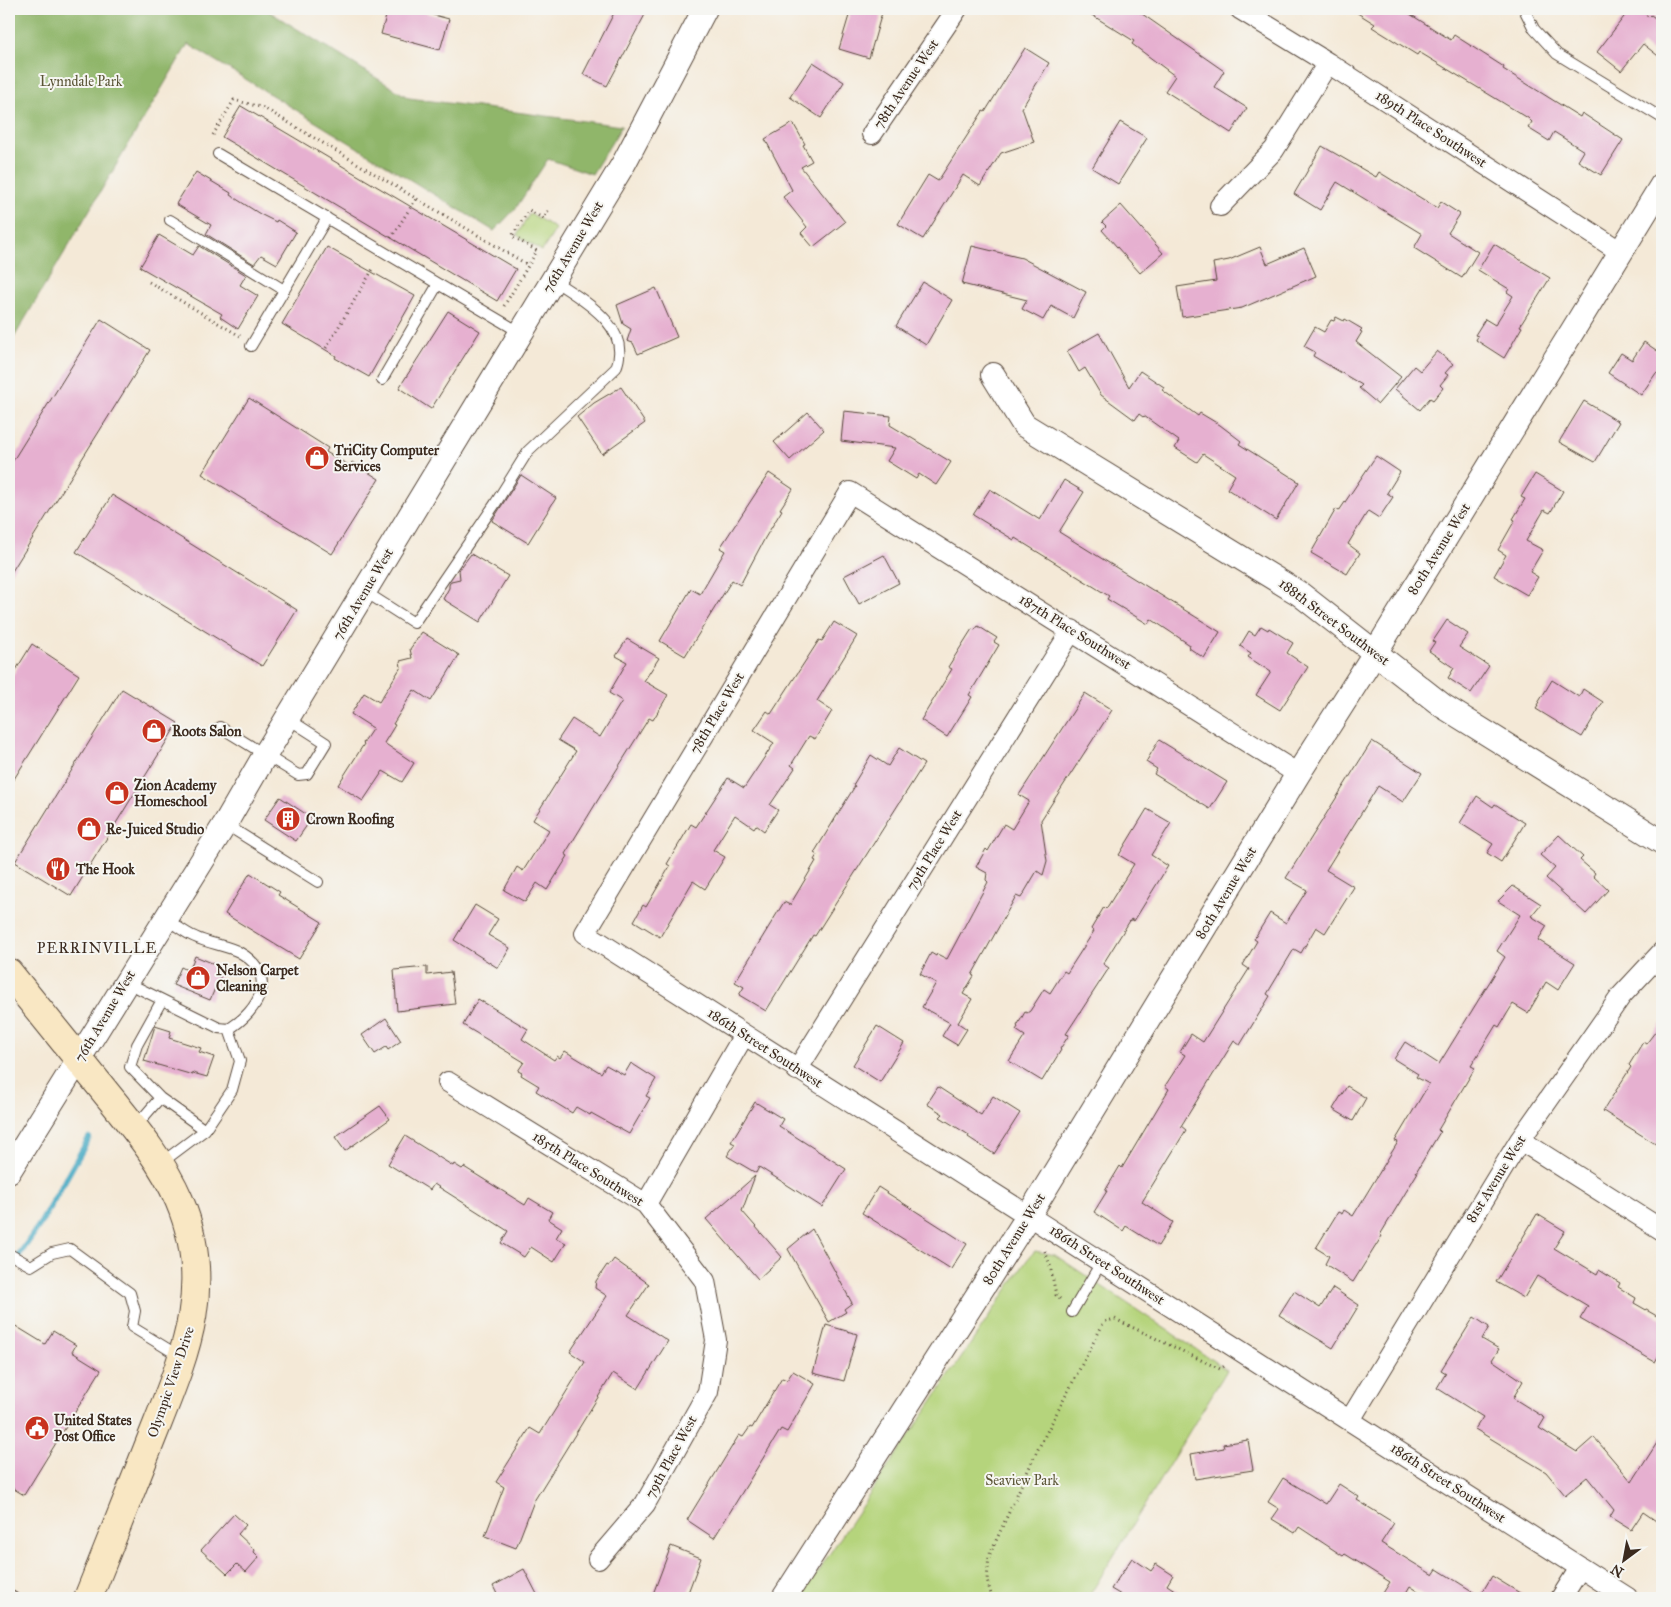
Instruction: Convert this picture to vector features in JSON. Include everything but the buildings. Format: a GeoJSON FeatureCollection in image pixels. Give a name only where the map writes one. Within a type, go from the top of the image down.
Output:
{"type":"FeatureCollection","features":[{"type":"Feature","properties":{"kind":"main road","name":"Olympic View Drive"},"geometry":{"type":"LineString","coordinates":[[9,973],[134,1128],[160,1164],[179,1200],[195,1257],[194,1310],[182,1358],[88,1598]]}},
{"type":"Feature","properties":{"kind":"street","name":"76th Avenue West"},"geometry":{"type":"LineString","coordinates":[[9,1171],[80,1060],[224,824],[624,163],[705,9]]}},
{"type":"Feature","properties":{"kind":"street","name":"78th Avenue West"},"geometry":{"type":"LineString","coordinates":[[872,134],[957,9]]}},
{"type":"Feature","properties":{"kind":"street","name":"189th Place Southwest"},"geometry":{"type":"LineString","coordinates":[[1240,9],[1328,63],[1622,252]]}},
{"type":"Feature","properties":{"kind":"street"},"geometry":{"type":"LineString","coordinates":[[1220,206],[1274,150],[1328,63]]}},
{"type":"Feature","properties":{"kind":"street","name":"80th Avenue West"},"geometry":{"type":"LineString","coordinates":[[784,1598],[1029,1216],[1298,774],[1375,653],[1662,185]]}},
{"type":"Feature","properties":{"kind":"street","name":"188th Street Southwest"},"geometry":{"type":"LineString","coordinates":[[993,375],[1024,425],[1300,594],[1444,706],[1662,842]]}},
{"type":"Feature","properties":{"kind":"street","name":"187th Place Southwest"},"geometry":{"type":"LineString","coordinates":[[850,492],[1298,774]]}},
{"type":"Feature","properties":{"kind":"street","name":"78th Place West"},"geometry":{"type":"LineString","coordinates":[[584,933],[850,492]]}},
{"type":"Feature","properties":{"kind":"street","name":"79th Place West"},"geometry":{"type":"LineString","coordinates":[[797,1070],[1072,630]]}},
{"type":"Feature","properties":{"kind":"street","name":"186th Street Southwest"},"geometry":{"type":"LineString","coordinates":[[584,933],[1628,1598]]}},
{"type":"Feature","properties":{"kind":"street","name":"81st Avenue West"},"geometry":{"type":"LineString","coordinates":[[1350,1420],[1520,1140],[1621,996],[1662,952]]}},
{"type":"Feature","properties":{"kind":"street"},"geometry":{"type":"LineString","coordinates":[[646,1204],[744,1035]]}},
{"type":"Feature","properties":{"kind":"street","name":"185th Place Southwest"},"geometry":{"type":"LineString","coordinates":[[448,1082],[646,1204],[705,1281],[716,1340]]}},
{"type":"Feature","properties":{"kind":"street"},"geometry":{"type":"LineString","coordinates":[[1520,1140],[1662,1230]]}},
{"type":"Feature","properties":{"kind":"street","name":"79th Place West"},"geometry":{"type":"LineString","coordinates":[[598,1559],[645,1504],[708,1392],[716,1340]]}},
{"type":"Feature","properties":{"kind":"street"},"geometry":{"type":"LineString","coordinates":[[1561,1598],[1580,1568]]}},
{"type":"Feature","properties":{"kind":"lane"},"geometry":{"type":"LineString","coordinates":[[1524,9],[1534,29],[1557,54],[1662,118]]}},
{"type":"Feature","properties":{"kind":"lane"},"geometry":{"type":"LineString","coordinates":[[218,154],[521,333]]}},
{"type":"Feature","properties":{"kind":"lane"},"geometry":{"type":"LineString","coordinates":[[251,346],[327,218]]}},
{"type":"Feature","properties":{"kind":"lane"},"geometry":{"type":"LineString","coordinates":[[170,220],[284,290]]}},
{"type":"Feature","properties":{"kind":"lane"},"geometry":{"type":"LineString","coordinates":[[364,591],[414,623],[495,504],[528,451],[616,368],[620,350],[618,339],[612,328],[603,316],[591,306],[553,280]]}},
{"type":"Feature","properties":{"kind":"lane"},"geometry":{"type":"LineString","coordinates":[[382,380],[438,284]]}},
{"type":"Feature","properties":{"kind":"lane"},"geometry":{"type":"LineString","coordinates":[[220,727],[298,774],[307,774],[326,742],[287,718]]}},
{"type":"Feature","properties":{"kind":"lane"},"geometry":{"type":"LineString","coordinates":[[224,824],[318,882]]}},
{"type":"Feature","properties":{"kind":"lane"},"geometry":{"type":"LineString","coordinates":[[126,982],[219,1028],[229,1029],[248,1016],[259,997],[262,986],[262,976],[258,967],[239,952],[195,937],[166,918]]}},
{"type":"Feature","properties":{"kind":"lane"},"geometry":{"type":"LineString","coordinates":[[162,1000],[137,1045],[130,1067],[160,1098],[205,1130]]}},
{"type":"Feature","properties":{"kind":"lane"},"geometry":{"type":"LineString","coordinates":[[160,1164],[205,1130],[232,1090],[240,1060],[229,1029]]}},
{"type":"Feature","properties":{"kind":"lane"},"geometry":{"type":"LineString","coordinates":[[134,1128],[160,1098]]}},
{"type":"Feature","properties":{"kind":"lane"},"geometry":{"type":"LineString","coordinates":[[9,1254],[31,1266],[52,1253],[70,1249],[130,1293],[135,1311],[132,1327],[182,1358]]}},
{"type":"Feature","properties":{"kind":"lane"},"geometry":{"type":"LineString","coordinates":[[1072,1312],[1102,1262]]}},
{"type":"Feature","properties":{"kind":"lane"},"geometry":{"type":"LineString","coordinates":[[9,1595],[14,1598]]}},
{"type":"Feature","properties":{"kind":"path"},"geometry":{"type":"LineString","coordinates":[[213,135],[234,100],[264,108],[528,265]]}},
{"type":"Feature","properties":{"kind":"path"},"geometry":{"type":"LineString","coordinates":[[390,241],[416,198]]}},
{"type":"Feature","properties":{"kind":"path"},"geometry":{"type":"LineString","coordinates":[[502,308],[537,250],[512,236],[529,210],[544,218],[549,209]]}},
{"type":"Feature","properties":{"kind":"path"},"geometry":{"type":"LineString","coordinates":[[326,348],[373,269]]}},
{"type":"Feature","properties":{"kind":"path"},"geometry":{"type":"LineString","coordinates":[[149,282],[242,338]]}},
{"type":"Feature","properties":{"kind":"path"},"geometry":{"type":"LineString","coordinates":[[1039,1246],[1044,1250],[1050,1265],[1056,1295],[1072,1312]]}},
{"type":"Feature","properties":{"kind":"path"},"geometry":{"type":"LineString","coordinates":[[992,1598],[987,1580],[989,1556],[1036,1452],[1104,1322],[1114,1319],[1220,1369],[1246,1354]]}},
{"type":"Feature","properties":{"kind":"green space","name":"Lynndale Park"},"geometry":{"type":"Polygon","coordinates":[[[9,9],[265,9],[409,98],[622,126],[592,174],[548,159],[516,208],[494,231],[188,44],[9,346],[9,9]]]}},
{"type":"Feature","properties":{"kind":"green space"},"geometry":{"type":"Polygon","coordinates":[[[530,213],[556,229],[542,251],[517,235],[530,213]]]}},
{"type":"Feature","properties":{"kind":"green space","name":"Seaview Park"},"geometry":{"type":"Polygon","coordinates":[[[1035,1251],[1055,1255],[1227,1370],[1088,1598],[800,1598],[1027,1260],[1035,1251]]]}},
{"type":"Feature","properties":{"kind":"waterway"},"geometry":{"type":"LineString","coordinates":[[9,1270],[40,1224],[89,1138]]}},
{"type":"Feature","properties":{"kind":"place","name":"TriCity Computer Services"},"geometry":{"type":"Point","coordinates":[317,458]}},
{"type":"Feature","properties":{"kind":"place","name":"Roots Salon"},"geometry":{"type":"Point","coordinates":[154,731]}},
{"type":"Feature","properties":{"kind":"place","name":"Zion Academy Homeschool"},"geometry":{"type":"Point","coordinates":[117,793]}},
{"type":"Feature","properties":{"kind":"place","name":"Crown Roofing"},"geometry":{"type":"Point","coordinates":[288,819]}},
{"type":"Feature","properties":{"kind":"place","name":"Re-Juiced Studio"},"geometry":{"type":"Point","coordinates":[89,829]}},
{"type":"Feature","properties":{"kind":"place","name":"The Hook"},"geometry":{"type":"Point","coordinates":[58,869]}},
{"type":"Feature","properties":{"kind":"place","name":"Nelson Carpet Cleaning"},"geometry":{"type":"Point","coordinates":[198,978]}},
{"type":"Feature","properties":{"kind":"place","name":"United States Post Office"},"geometry":{"type":"Point","coordinates":[37,1428]}},
{"type":"Feature","properties":{"kind":"district","name":"PERRINVILLE"},"geometry":{"type":"Point","coordinates":[97,948]}}]}
